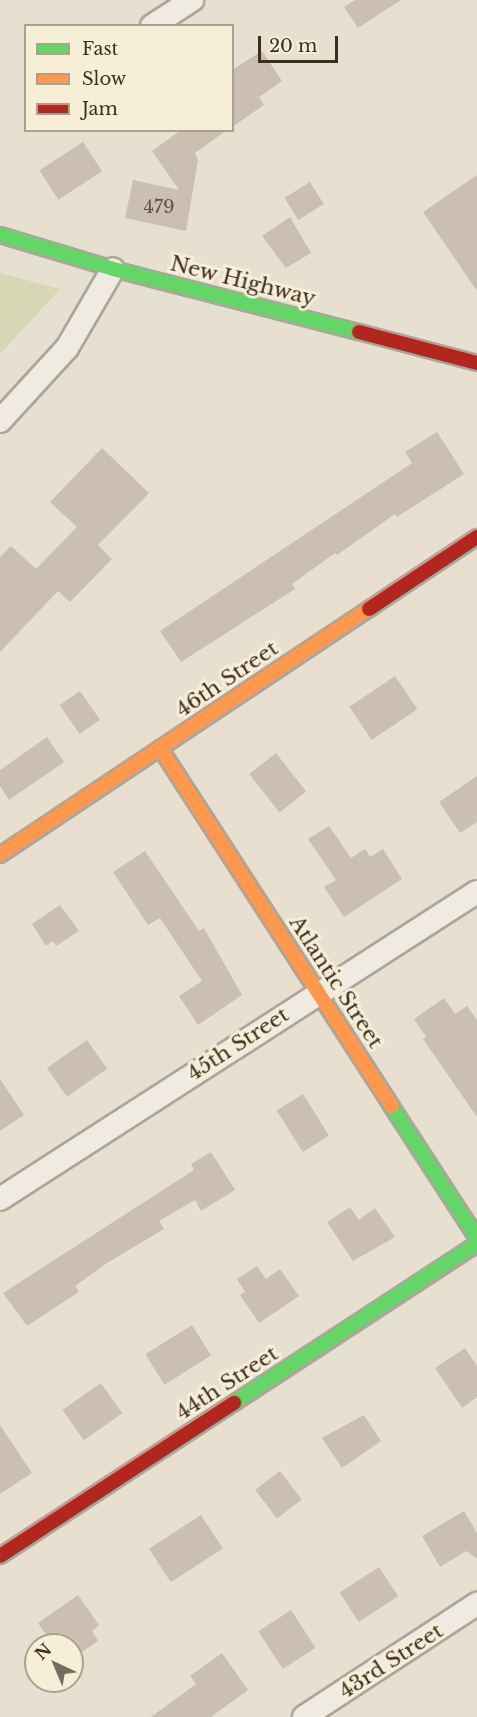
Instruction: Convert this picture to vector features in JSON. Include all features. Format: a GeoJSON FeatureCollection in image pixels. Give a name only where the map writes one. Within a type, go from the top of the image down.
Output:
{"type":"FeatureCollection","features":[{"type":"Feature","properties":{"kind":"street"},"geometry":{"type":"LineString","coordinates":[[155,24],[192,0]]}},
{"type":"Feature","properties":{"kind":"street","name":"New Highway"},"geometry":{"type":"LineString","coordinates":[[0,235],[113,269],[477,363]]}},
{"type":"Feature","properties":{"kind":"street"},"geometry":{"type":"LineString","coordinates":[[0,421],[67,348],[113,269]]}},
{"type":"Feature","properties":{"kind":"street","name":"46th Street"},"geometry":{"type":"LineString","coordinates":[[0,855],[477,537]]}},
{"type":"Feature","properties":{"kind":"street","name":"Atlantic Street"},"geometry":{"type":"LineString","coordinates":[[160,748],[477,1238]]}},
{"type":"Feature","properties":{"kind":"street","name":"45th Street"},"geometry":{"type":"LineString","coordinates":[[0,1199],[318,992],[477,892]]}},
{"type":"Feature","properties":{"kind":"street","name":"44th Street"},"geometry":{"type":"LineString","coordinates":[[0,1556],[477,1244]]}},
{"type":"Feature","properties":{"kind":"street","name":"43rd Street"},"geometry":{"type":"LineString","coordinates":[[304,1717],[477,1604]]}},
{"type":"Feature","properties":{"kind":"green space"},"geometry":{"type":"Polygon","coordinates":[[[0,273],[60,289],[0,354],[0,273]]]}},
{"type":"Feature","properties":{"kind":"building"},"geometry":{"type":"Polygon","coordinates":[[[355,0],[401,0],[358,28],[344,7],[355,0]]]}},
{"type":"Feature","properties":{"kind":"building"},"geometry":{"type":"Polygon","coordinates":[[[262,51],[282,81],[259,97],[264,105],[234,126],[234,69],[262,51]]]}},
{"type":"Feature","properties":{"kind":"building"},"geometry":{"type":"Polygon","coordinates":[[[178,132],[224,132],[195,153],[198,160],[186,231],[125,218],[133,180],[179,190],[152,151],[178,132]]]}},
{"type":"Feature","properties":{"kind":"building"},"geometry":{"type":"Polygon","coordinates":[[[83,142],[102,171],[58,200],[39,170],[83,142]]]}},
{"type":"Feature","properties":{"kind":"building"},"geometry":{"type":"Polygon","coordinates":[[[477,175],[477,291],[423,212],[477,175]]]}},
{"type":"Feature","properties":{"kind":"building"},"geometry":{"type":"Polygon","coordinates":[[[310,182],[324,204],[298,220],[285,198],[310,182]]]}},
{"type":"Feature","properties":{"kind":"building"},"geometry":{"type":"Polygon","coordinates":[[[290,217],[311,253],[286,268],[262,236],[290,217]]]}},
{"type":"Feature","properties":{"kind":"building"},"geometry":{"type":"Polygon","coordinates":[[[437,432],[464,474],[397,517],[395,514],[337,555],[335,553],[292,584],[295,589],[181,662],[160,631],[412,463],[405,452],[437,432]]]}},
{"type":"Feature","properties":{"kind":"building"},"geometry":{"type":"Polygon","coordinates":[[[102,448],[149,493],[98,545],[112,559],[70,602],[58,591],[0,652],[0,557],[11,546],[36,569],[77,527],[50,502],[102,448]]]}},
{"type":"Feature","properties":{"kind":"building"},"geometry":{"type":"Polygon","coordinates":[[[395,676],[417,709],[372,740],[349,707],[395,676]]]}},
{"type":"Feature","properties":{"kind":"building"},"geometry":{"type":"Polygon","coordinates":[[[80,691],[100,720],[80,734],[60,705],[80,691]]]}},
{"type":"Feature","properties":{"kind":"building"},"geometry":{"type":"Polygon","coordinates":[[[47,737],[64,762],[9,800],[0,786],[0,770],[47,737]]]}},
{"type":"Feature","properties":{"kind":"building"},"geometry":{"type":"Polygon","coordinates":[[[276,753],[306,792],[279,813],[249,774],[276,753]]]}},
{"type":"Feature","properties":{"kind":"building"},"geometry":{"type":"Polygon","coordinates":[[[477,776],[477,822],[460,833],[439,802],[477,776]]]}},
{"type":"Feature","properties":{"kind":"building"},"geometry":{"type":"Polygon","coordinates":[[[329,826],[351,858],[365,849],[370,857],[383,849],[402,879],[344,917],[324,887],[336,880],[308,839],[329,826]]]}},
{"type":"Feature","properties":{"kind":"building"},"geometry":{"type":"Polygon","coordinates":[[[145,851],[199,931],[204,928],[242,995],[198,1025],[179,996],[202,981],[160,918],[148,925],[113,872],[145,851]]]}},
{"type":"Feature","properties":{"kind":"building"},"geometry":{"type":"Polygon","coordinates":[[[60,905],[79,931],[56,946],[53,941],[46,946],[32,924],[60,905]]]}},
{"type":"Feature","properties":{"kind":"building"},"geometry":{"type":"Polygon","coordinates":[[[444,998],[455,1014],[467,1006],[477,1020],[477,1117],[423,1039],[426,1037],[414,1019],[444,998]]]}},
{"type":"Feature","properties":{"kind":"building"},"geometry":{"type":"Polygon","coordinates":[[[87,1040],[107,1069],[67,1097],[47,1068],[87,1040]]]}},
{"type":"Feature","properties":{"kind":"building"},"geometry":{"type":"Polygon","coordinates":[[[0,1079],[24,1115],[0,1131],[0,1079]]]}},
{"type":"Feature","properties":{"kind":"building"},"geometry":{"type":"Polygon","coordinates":[[[303,1094],[329,1136],[303,1152],[277,1110],[303,1094]]]}},
{"type":"Feature","properties":{"kind":"building"},"geometry":{"type":"Polygon","coordinates":[[[211,1152],[235,1190],[201,1211],[195,1200],[159,1221],[164,1229],[107,1263],[75,1286],[79,1292],[27,1326],[3,1293],[194,1170],[191,1164],[211,1152]]]}},
{"type":"Feature","properties":{"kind":"building"},"geometry":{"type":"Polygon","coordinates":[[[350,1207],[359,1220],[375,1208],[395,1237],[353,1261],[327,1222],[350,1207]]]}},
{"type":"Feature","properties":{"kind":"building"},"geometry":{"type":"Polygon","coordinates":[[[257,1266],[266,1279],[280,1269],[299,1296],[259,1323],[240,1295],[245,1292],[237,1279],[257,1266]]]}},
{"type":"Feature","properties":{"kind":"building"},"geometry":{"type":"Polygon","coordinates":[[[192,1325],[211,1356],[164,1385],[145,1354],[192,1325]]]}},
{"type":"Feature","properties":{"kind":"building"},"geometry":{"type":"Polygon","coordinates":[[[465,1348],[477,1366],[477,1397],[462,1408],[435,1368],[465,1348]]]}},
{"type":"Feature","properties":{"kind":"building"},"geometry":{"type":"Polygon","coordinates":[[[101,1383],[122,1413],[84,1440],[62,1410],[101,1383]]]}},
{"type":"Feature","properties":{"kind":"building"},"geometry":{"type":"Polygon","coordinates":[[[364,1415],[381,1441],[342,1468],[322,1438],[364,1415]]]}},
{"type":"Feature","properties":{"kind":"building"},"geometry":{"type":"Polygon","coordinates":[[[0,1425],[32,1473],[0,1494],[0,1425]]]}},
{"type":"Feature","properties":{"kind":"building"},"geometry":{"type":"Polygon","coordinates":[[[280,1471],[302,1500],[277,1518],[255,1490],[280,1471]]]}},
{"type":"Feature","properties":{"kind":"building"},"geometry":{"type":"Polygon","coordinates":[[[464,1511],[477,1533],[477,1559],[466,1551],[440,1567],[422,1536],[464,1511]]]}},
{"type":"Feature","properties":{"kind":"building"},"geometry":{"type":"Polygon","coordinates":[[[201,1515],[223,1549],[171,1582],[149,1549],[201,1515]]]}},
{"type":"Feature","properties":{"kind":"building"},"geometry":{"type":"Polygon","coordinates":[[[379,1567],[398,1596],[359,1622],[340,1593],[379,1567]]]}},
{"type":"Feature","properties":{"kind":"building"},"geometry":{"type":"Polygon","coordinates":[[[78,1595],[99,1625],[92,1631],[98,1641],[84,1651],[84,1633],[45,1633],[38,1623],[78,1595]]]}},
{"type":"Feature","properties":{"kind":"building"},"geometry":{"type":"Polygon","coordinates":[[[291,1610],[316,1648],[283,1669],[258,1631],[291,1610]]]}},
{"type":"Feature","properties":{"kind":"building"},"geometry":{"type":"Polygon","coordinates":[[[222,1653],[248,1690],[211,1717],[151,1717],[196,1684],[190,1676],[222,1653]]]}},
{"type":"Feature","properties":{"kind":"traffic: fast"},"geometry":{"type":"LineString","coordinates":[[0,235],[113,269],[359,332]]}},
{"type":"Feature","properties":{"kind":"traffic: fast"},"geometry":{"type":"LineString","coordinates":[[392,1107],[477,1238]]}},
{"type":"Feature","properties":{"kind":"traffic: fast"},"geometry":{"type":"LineString","coordinates":[[234,1403],[477,1244]]}},
{"type":"Feature","properties":{"kind":"traffic: slow"},"geometry":{"type":"LineString","coordinates":[[0,855],[369,609]]}},
{"type":"Feature","properties":{"kind":"traffic: slow"},"geometry":{"type":"LineString","coordinates":[[160,748],[392,1107]]}},
{"type":"Feature","properties":{"kind":"traffic: jam"},"geometry":{"type":"LineString","coordinates":[[359,332],[477,363]]}},
{"type":"Feature","properties":{"kind":"traffic: jam"},"geometry":{"type":"LineString","coordinates":[[369,609],[477,537]]}},
{"type":"Feature","properties":{"kind":"traffic: jam"},"geometry":{"type":"LineString","coordinates":[[0,1556],[234,1403]]}}]}
